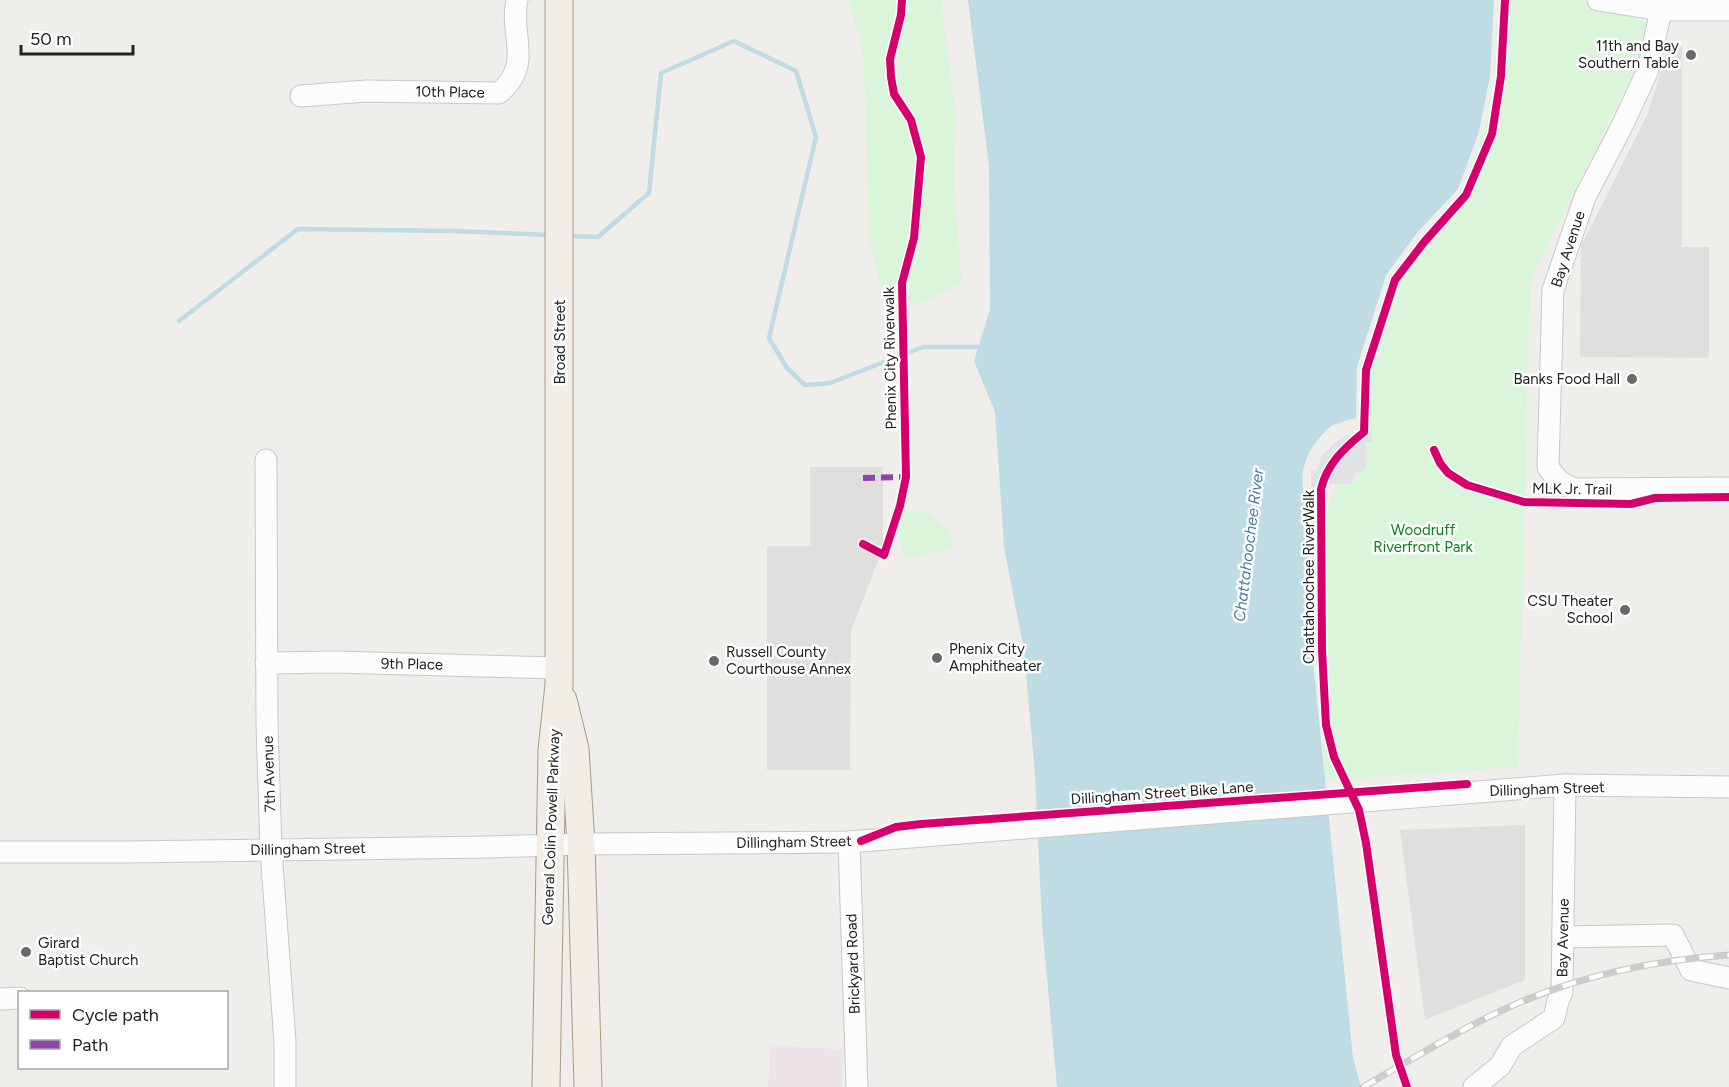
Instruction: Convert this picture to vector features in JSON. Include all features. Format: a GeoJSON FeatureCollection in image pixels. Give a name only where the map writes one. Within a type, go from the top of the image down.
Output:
{"type":"FeatureCollection","features":[{"type":"Feature","properties":{"kind":"main road","name":"Broad Street"},"geometry":{"type":"LineString","coordinates":[[559,0],[559,676]]}},
{"type":"Feature","properties":{"kind":"main road","name":"General Colin Powell Parkway"},"geometry":{"type":"LineString","coordinates":[[559,676],[575,749],[581,844],[585,1080]]}},
{"type":"Feature","properties":{"kind":"main road","name":"General Colin Powell Parkway"},"geometry":{"type":"LineString","coordinates":[[542,1080],[552,750],[559,676]]}},
{"type":"Feature","properties":{"kind":"street","name":"10th Place"},"geometry":{"type":"LineString","coordinates":[[302,96],[366,91],[499,93],[511,83],[519,59],[517,0]]}},
{"type":"Feature","properties":{"kind":"street"},"geometry":{"type":"LineString","coordinates":[[1598,0],[1661,10],[1729,10]]}},
{"type":"Feature","properties":{"kind":"street","name":"Bay Avenue"},"geometry":{"type":"LineString","coordinates":[[1661,10],[1648,70],[1585,197],[1553,290],[1548,467],[1555,479],[1575,489],[1729,488]]}},
{"type":"Feature","properties":{"kind":"street","name":"7th Avenue"},"geometry":{"type":"LineString","coordinates":[[266,460],[266,663],[271,850],[285,1042],[285,1087]]}},
{"type":"Feature","properties":{"kind":"street","name":"9th Place"},"geometry":{"type":"LineString","coordinates":[[266,663],[335,662],[559,676]]}},
{"type":"Feature","properties":{"kind":"street","name":"Bay Avenue"},"geometry":{"type":"LineString","coordinates":[[1474,1087],[1500,1066],[1512,1046],[1554,1018],[1562,992],[1565,785]]}},
{"type":"Feature","properties":{"kind":"street","name":"Dillingham Street"},"geometry":{"type":"LineString","coordinates":[[0,852],[849,842],[1565,785],[1729,787]]}},
{"type":"Feature","properties":{"kind":"street","name":"Brickyard Road"},"geometry":{"type":"LineString","coordinates":[[849,842],[856,1087]]}},
{"type":"Feature","properties":{"kind":"street"},"geometry":{"type":"LineString","coordinates":[[1563,937],[1673,935],[1691,970],[1729,978]]}},
{"type":"Feature","properties":{"kind":"street"},"geometry":{"type":"LineString","coordinates":[[0,999],[18,998]]}},
{"type":"Feature","properties":{"kind":"shaded area"},"geometry":{"type":"Polygon","coordinates":[[[1682,46],[1682,247],[1709,247],[1709,358],[1580,357],[1581,246],[1648,113],[1668,48],[1682,46]]]}},
{"type":"Feature","properties":{"kind":"shaded area"},"geometry":{"type":"Polygon","coordinates":[[[1357,432],[1372,432],[1372,442],[1366,442],[1366,469],[1356,473],[1352,484],[1328,484],[1328,502],[1314,502],[1311,490],[1311,471],[1316,471],[1322,456],[1332,445],[1343,437],[1357,432]]]}},
{"type":"Feature","properties":{"kind":"shaded area"},"geometry":{"type":"Polygon","coordinates":[[[810,467],[883,467],[883,548],[851,631],[850,770],[767,770],[767,546],[810,546],[810,467]]]}},
{"type":"Feature","properties":{"kind":"shaded area"},"geometry":{"type":"Polygon","coordinates":[[[1525,825],[1525,980],[1425,1020],[1400,830],[1525,825]]]}},
{"type":"Feature","properties":{"kind":"shaded area"},"geometry":{"type":"Polygon","coordinates":[[[770,1046],[844,1049],[842,1087],[768,1087],[770,1046]]]}},
{"type":"Feature","properties":{"kind":"green space"},"geometry":{"type":"Polygon","coordinates":[[[848,0],[941,0],[955,115],[953,179],[962,283],[917,305],[884,295],[869,242],[862,43],[848,0]]]}},
{"type":"Feature","properties":{"kind":"green space","name":"Woodruff Riverfront Park"},"geometry":{"type":"Polygon","coordinates":[[[1509,0],[1580,0],[1657,25],[1530,281],[1518,767],[1324,780],[1322,522],[1366,407],[1366,370],[1395,280],[1463,191],[1502,79],[1509,0]]]}},
{"type":"Feature","properties":{"kind":"green space"},"geometry":{"type":"Polygon","coordinates":[[[905,511],[929,512],[949,531],[954,548],[906,559],[898,532],[905,511]]]}},
{"type":"Feature","properties":{"kind":"water","name":"Chattahoochee River"},"geometry":{"type":"Polygon","coordinates":[[[968,0],[1494,0],[1490,76],[1479,132],[1458,189],[1417,233],[1386,275],[1357,367],[1356,418],[1333,425],[1325,431],[1309,454],[1303,473],[1303,491],[1314,520],[1312,650],[1353,1058],[1361,1087],[1057,1087],[1042,924],[1035,774],[1024,651],[1004,547],[995,412],[974,361],[990,309],[989,167],[968,0]]]}},
{"type":"Feature","properties":{"kind":"waterway"},"geometry":{"type":"LineString","coordinates":[[567,236],[598,237],[649,193],[661,73],[734,41],[796,71],[816,137],[769,338],[787,368],[805,385],[830,383],[923,347],[984,347]]}},
{"type":"Feature","properties":{"kind":"waterway"},"geometry":{"type":"LineString","coordinates":[[179,321],[298,229],[550,235]]}},
{"type":"Feature","properties":{"kind":"railway"},"geometry":{"type":"LineString","coordinates":[[1363,1087],[1477,1023],[1541,994],[1594,977],[1647,965],[1729,955]]}},
{"type":"Feature","properties":{"kind":"marked path"},"geometry":{"type":"LineString","coordinates":[[863,478],[906,477]]}},
{"type":"Feature","properties":{"kind":"cycle path","name":"Phenix City Riverwalk"},"geometry":{"type":"LineString","coordinates":[[863,544],[884,555],[900,506],[906,477],[902,283],[914,238],[921,157],[911,120],[894,94],[891,77],[890,59],[901,15],[902,0]]}},
{"type":"Feature","properties":{"kind":"cycle path","name":"Chattahoochee RiverWalk"},"geometry":{"type":"LineString","coordinates":[[1407,1087],[1396,1055],[1366,843],[1359,810],[1334,757],[1326,725],[1322,650],[1321,489],[1327,472],[1337,457],[1364,432],[1366,370],[1395,280],[1425,241],[1466,195],[1492,134],[1501,76],[1505,0]]}},
{"type":"Feature","properties":{"kind":"cycle path","name":"MLK Jr. Trail"},"geometry":{"type":"LineString","coordinates":[[1434,450],[1448,473],[1467,485],[1524,502],[1631,504],[1655,498],[1729,497]]}},
{"type":"Feature","properties":{"kind":"cycle path","name":"Dillingham Street Bike Lane"},"geometry":{"type":"LineString","coordinates":[[861,841],[896,827],[921,824],[1467,784]]}},
{"type":"Feature","properties":{"kind":"place","name":"11th and Bay Southern Table"},"geometry":{"type":"Point","coordinates":[1691,55]}},
{"type":"Feature","properties":{"kind":"place","name":"Banks Food Hall"},"geometry":{"type":"Point","coordinates":[1632,379]}},
{"type":"Feature","properties":{"kind":"place","name":"CSU Theater School"},"geometry":{"type":"Point","coordinates":[1625,610]}},
{"type":"Feature","properties":{"kind":"place","name":"Phenix City Amphitheater"},"geometry":{"type":"Point","coordinates":[937,658]}},
{"type":"Feature","properties":{"kind":"place","name":"Russell County Courthouse Annex"},"geometry":{"type":"Point","coordinates":[714,661]}},
{"type":"Feature","properties":{"kind":"place","name":"Girard Baptist Church"},"geometry":{"type":"Point","coordinates":[26,952]}}]}
